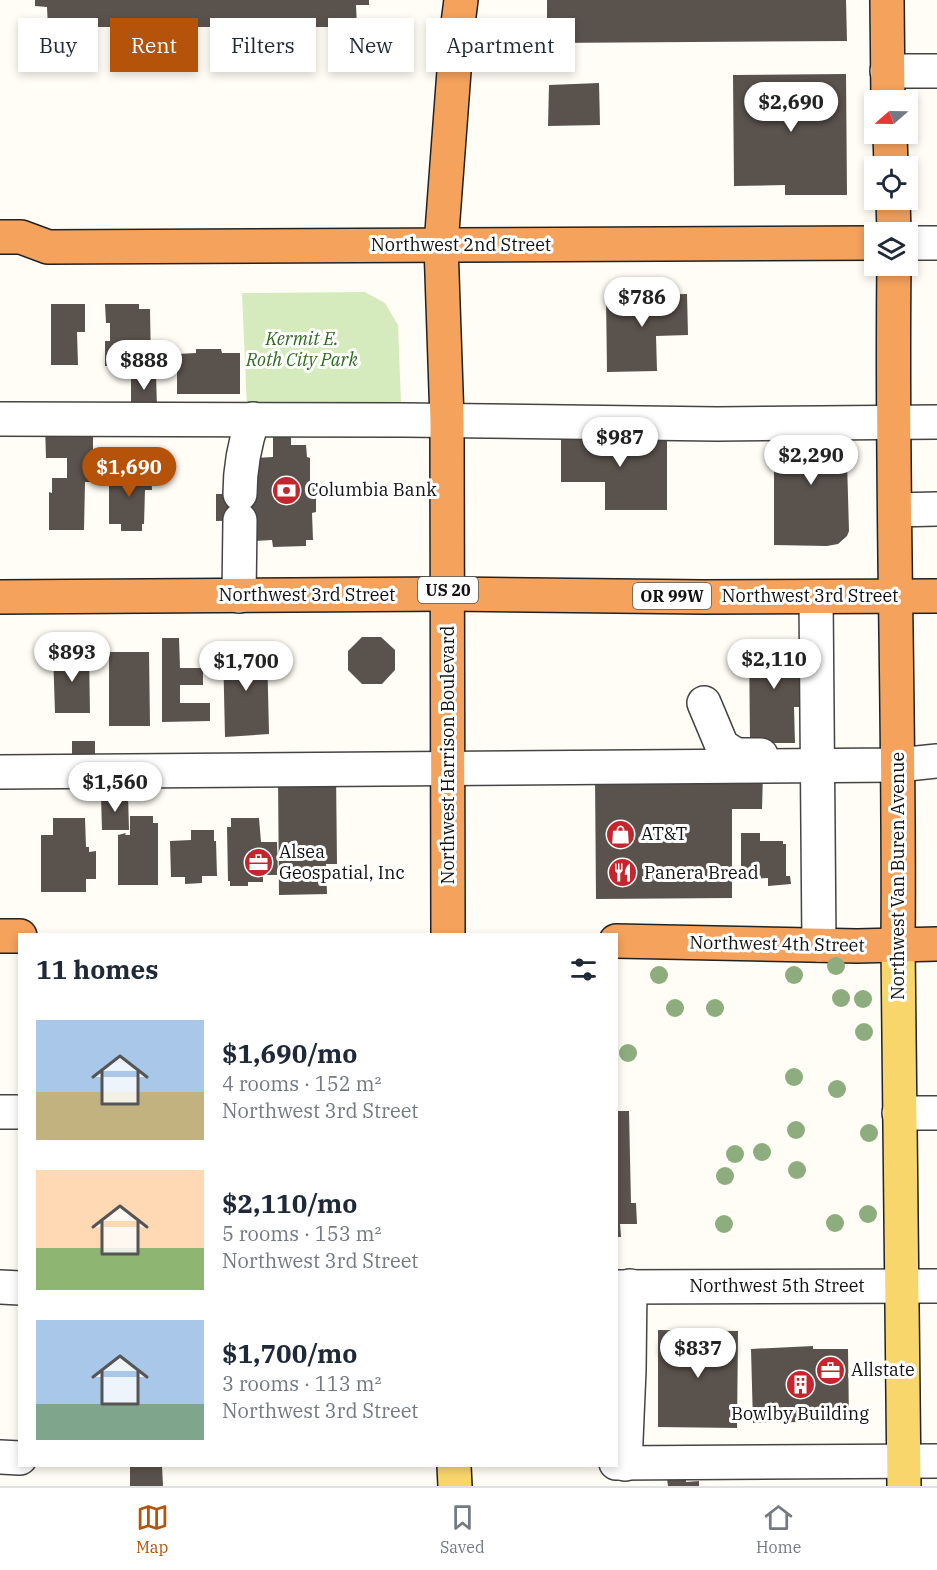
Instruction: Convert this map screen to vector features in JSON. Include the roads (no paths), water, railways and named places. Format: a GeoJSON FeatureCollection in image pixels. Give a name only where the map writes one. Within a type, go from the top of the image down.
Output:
{"type":"FeatureCollection","features":[{"type":"Feature","properties":{"kind":"highway","name":"Northwest Harrison Boulevard"},"geometry":{"type":"LineString","coordinates":[[448,933],[447,420],[441,245],[461,0]]}},
{"type":"Feature","properties":{"kind":"highway"},"geometry":{"type":"LineString","coordinates":[[887,0],[888,86]]}},
{"type":"Feature","properties":{"kind":"highway","name":"Northwest 2nd Street"},"geometry":{"type":"LineString","coordinates":[[0,237],[21,237],[48,247],[864,243]]}},
{"type":"Feature","properties":{"kind":"highway","name":"Northwest 2nd Street"},"geometry":{"type":"LineString","coordinates":[[0,258],[21,258],[48,247]]}},
{"type":"Feature","properties":{"kind":"highway","name":"Northwest Van Buren Avenue"},"geometry":{"type":"LineString","coordinates":[[894,276],[893,422],[897,596],[898,945]]}},
{"type":"Feature","properties":{"kind":"highway","name":"Northwest 3rd Street"},"geometry":{"type":"LineString","coordinates":[[0,597],[448,594],[937,596]]}},
{"type":"Feature","properties":{"kind":"highway"},"geometry":{"type":"LineString","coordinates":[[0,936],[18,936]]}},
{"type":"Feature","properties":{"kind":"highway","name":"Northwest 4th Street"},"geometry":{"type":"LineString","coordinates":[[618,941],[819,945],[937,944]]}},
{"type":"Feature","properties":{"kind":"main road","name":"Northwest Van Buren Avenue"},"geometry":{"type":"LineString","coordinates":[[898,945],[904,1473]]}},
{"type":"Feature","properties":{"kind":"main road"},"geometry":{"type":"LineString","coordinates":[[454,1467],[454,1486]]}},
{"type":"Feature","properties":{"kind":"street"},"geometry":{"type":"LineString","coordinates":[[888,86],[937,71]]}},
{"type":"Feature","properties":{"kind":"street"},"geometry":{"type":"LineString","coordinates":[[918,243],[937,243]]}},
{"type":"Feature","properties":{"kind":"street"},"geometry":{"type":"LineString","coordinates":[[0,419],[447,420],[717,424],[937,422]]}},
{"type":"Feature","properties":{"kind":"street"},"geometry":{"type":"LineString","coordinates":[[239,596],[240,469],[253,419]]}},
{"type":"Feature","properties":{"kind":"street"},"geometry":{"type":"LineString","coordinates":[[895,510],[937,509]]}},
{"type":"Feature","properties":{"kind":"street"},"geometry":{"type":"LineString","coordinates":[[704,703],[722,746],[736,755],[780,756],[799,751],[807,742],[809,597]]}},
{"type":"Feature","properties":{"kind":"street"},"geometry":{"type":"LineString","coordinates":[[809,597],[818,765],[819,945]]}},
{"type":"Feature","properties":{"kind":"street"},"geometry":{"type":"LineString","coordinates":[[0,772],[898,765],[937,761]]}},
{"type":"Feature","properties":{"kind":"street"},"geometry":{"type":"LineString","coordinates":[[0,1112],[18,1112]]}},
{"type":"Feature","properties":{"kind":"street"},"geometry":{"type":"LineString","coordinates":[[899,1113],[937,1113]]}},
{"type":"Feature","properties":{"kind":"street"},"geometry":{"type":"LineString","coordinates":[[623,1286],[621,1463],[863,1462],[904,1473],[937,1461]]}},
{"type":"Feature","properties":{"kind":"street","name":"Northwest 5th Street"},"geometry":{"type":"LineString","coordinates":[[623,1286],[937,1286]]}},
{"type":"Feature","properties":{"kind":"street"},"geometry":{"type":"LineString","coordinates":[[0,1287],[18,1287]]}},
{"type":"Feature","properties":{"kind":"street"},"geometry":{"type":"LineString","coordinates":[[0,1457],[18,1458]]}},
{"type":"Feature","properties":{"kind":"place","name":"Columbia Bank"},"geometry":{"type":"Point","coordinates":[286,490]}},
{"type":"Feature","properties":{"kind":"place","name":"AT&T"},"geometry":{"type":"Point","coordinates":[620,834]}},
{"type":"Feature","properties":{"kind":"place","name":"Alsea Geospatial, Inc"},"geometry":{"type":"Point","coordinates":[258,862]}},
{"type":"Feature","properties":{"kind":"place","name":"Panera Bread"},"geometry":{"type":"Point","coordinates":[623,873]}},
{"type":"Feature","properties":{"kind":"place","name":"Allstate"},"geometry":{"type":"Point","coordinates":[830,1370]}},
{"type":"Feature","properties":{"kind":"place","name":"Bowlby Building"},"geometry":{"type":"Point","coordinates":[800,1385]}},
{"type":"Feature","properties":{"kind":"park label","name":"Kermit E. Roth City Park"},"geometry":{"type":"Point","coordinates":[302,349]}}]}
